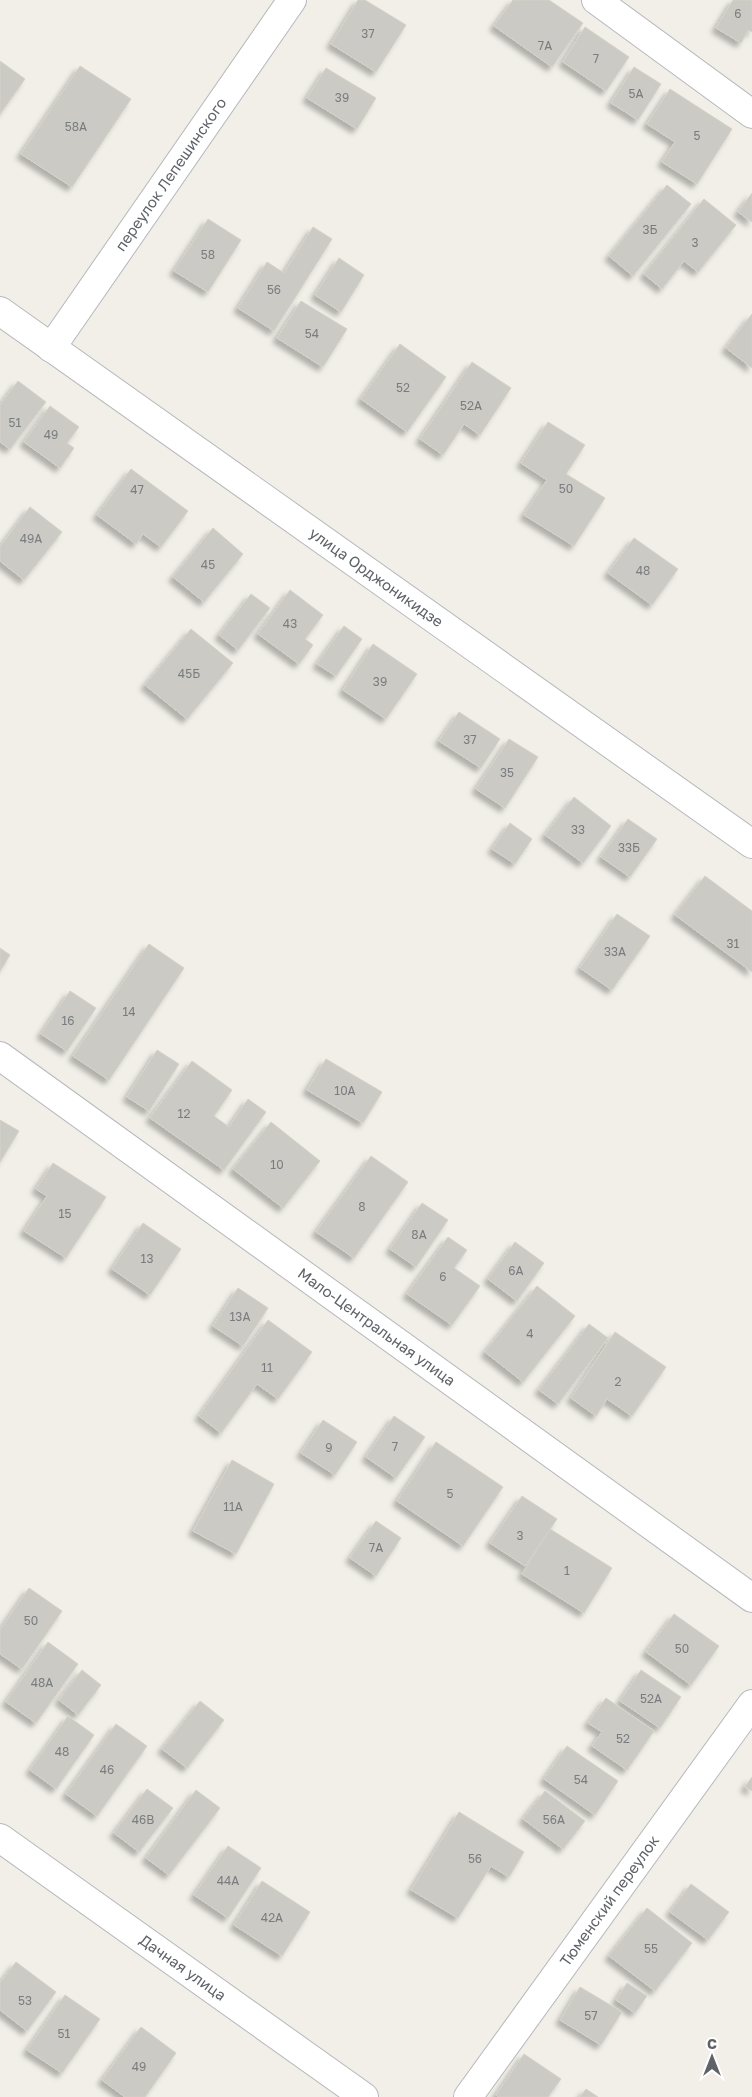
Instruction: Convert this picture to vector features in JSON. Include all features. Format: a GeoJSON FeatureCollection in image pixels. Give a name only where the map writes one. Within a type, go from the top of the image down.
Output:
{"type":"FeatureCollection","features":[{"type":"Feature","properties":{"kind":"street","name":"переулок Лепешинского"},"geometry":{"type":"LineString","coordinates":[[51,348],[292,0]]}},
{"type":"Feature","properties":{"kind":"street"},"geometry":{"type":"LineString","coordinates":[[596,0],[752,114]]}},
{"type":"Feature","properties":{"kind":"street","name":"улица Орджоникидзе"},"geometry":{"type":"LineString","coordinates":[[0,311],[752,844]]}},
{"type":"Feature","properties":{"kind":"street","name":"Мало-Центральная улица"},"geometry":{"type":"LineString","coordinates":[[0,1056],[752,1598]]}},
{"type":"Feature","properties":{"kind":"street","name":"Тюменский переулок"},"geometry":{"type":"LineString","coordinates":[[468,2097],[752,1704]]}},
{"type":"Feature","properties":{"kind":"street","name":"Дачная улица"},"geometry":{"type":"LineString","coordinates":[[0,1838],[364,2097]]}},
{"type":"Feature","properties":{"kind":"building"},"geometry":{"type":"Polygon","coordinates":[[[358,0],[365,0],[406,25],[376,72],[331,44],[358,0]]]}},
{"type":"Feature","properties":{"kind":"building"},"geometry":{"type":"Polygon","coordinates":[[[513,0],[549,0],[583,23],[552,67],[494,26],[513,0]]]}},
{"type":"Feature","properties":{"kind":"building"},"geometry":{"type":"Polygon","coordinates":[[[733,0],[752,0],[752,32],[748,30],[741,43],[716,28],[733,0]]]}},
{"type":"Feature","properties":{"kind":"building"},"geometry":{"type":"Polygon","coordinates":[[[585,27],[629,57],[606,91],[563,62],[585,27]]]}},
{"type":"Feature","properties":{"kind":"building"},"geometry":{"type":"Polygon","coordinates":[[[0,61],[25,79],[0,114],[0,61]]]}},
{"type":"Feature","properties":{"kind":"building"},"geometry":{"type":"Polygon","coordinates":[[[80,66],[131,99],[72,187],[21,154],[80,66]]]}},
{"type":"Feature","properties":{"kind":"building"},"geometry":{"type":"Polygon","coordinates":[[[634,67],[661,84],[638,120],[611,103],[634,67]]]}},
{"type":"Feature","properties":{"kind":"building"},"geometry":{"type":"Polygon","coordinates":[[[326,68],[376,98],[357,129],[307,98],[326,68]]]}},
{"type":"Feature","properties":{"kind":"building"},"geometry":{"type":"Polygon","coordinates":[[[670,89],[732,129],[697,184],[662,162],[675,142],[647,124],[670,89]]]}},
{"type":"Feature","properties":{"kind":"building"},"geometry":{"type":"Polygon","coordinates":[[[667,185],[691,204],[633,276],[609,256],[667,185]]]}},
{"type":"Feature","properties":{"kind":"building"},"geometry":{"type":"Polygon","coordinates":[[[752,193],[752,222],[738,212],[752,193]]]}},
{"type":"Feature","properties":{"kind":"building"},"geometry":{"type":"Polygon","coordinates":[[[704,199],[736,225],[698,272],[684,261],[662,289],[644,274],[704,199]]]}},
{"type":"Feature","properties":{"kind":"building"},"geometry":{"type":"Polygon","coordinates":[[[208,219],[241,240],[208,292],[174,271],[208,219]]]}},
{"type":"Feature","properties":{"kind":"building"},"geometry":{"type":"Polygon","coordinates":[[[313,227],[332,239],[274,331],[238,308],[267,262],[284,273],[313,227]]]}},
{"type":"Feature","properties":{"kind":"building"},"geometry":{"type":"Polygon","coordinates":[[[339,258],[364,275],[341,312],[315,295],[339,258]]]}},
{"type":"Feature","properties":{"kind":"building"},"geometry":{"type":"Polygon","coordinates":[[[301,301],[347,329],[323,367],[277,338],[301,301]]]}},
{"type":"Feature","properties":{"kind":"building"},"geometry":{"type":"Polygon","coordinates":[[[752,314],[752,368],[726,348],[752,314]]]}},
{"type":"Feature","properties":{"kind":"building"},"geometry":{"type":"Polygon","coordinates":[[[400,344],[446,377],[407,432],[361,399],[400,344]]]}},
{"type":"Feature","properties":{"kind":"building"},"geometry":{"type":"Polygon","coordinates":[[[472,362],[511,388],[480,435],[464,424],[443,455],[420,439],[472,362]]]}},
{"type":"Feature","properties":{"kind":"building"},"geometry":{"type":"Polygon","coordinates":[[[18,381],[46,402],[10,449],[0,442],[0,405],[18,381]]]}},
{"type":"Feature","properties":{"kind":"building"},"geometry":{"type":"Polygon","coordinates":[[[50,406],[79,427],[67,443],[74,448],[60,468],[24,442],[50,406]]]}},
{"type":"Feature","properties":{"kind":"building"},"geometry":{"type":"Polygon","coordinates":[[[548,422],[585,445],[566,474],[605,498],[574,546],[524,515],[547,480],[521,463],[548,422]]]}},
{"type":"Feature","properties":{"kind":"building"},"geometry":{"type":"Polygon","coordinates":[[[131,469],[188,511],[161,547],[143,534],[136,544],[97,515],[131,469]]]}},
{"type":"Feature","properties":{"kind":"building"},"geometry":{"type":"Polygon","coordinates":[[[30,507],[62,532],[24,580],[0,561],[0,547],[30,507]]]}},
{"type":"Feature","properties":{"kind":"building"},"geometry":{"type":"Polygon","coordinates":[[[213,528],[243,554],[204,602],[173,577],[213,528]]]}},
{"type":"Feature","properties":{"kind":"building"},"geometry":{"type":"Polygon","coordinates":[[[634,538],[678,569],[652,605],[608,573],[634,538]]]}},
{"type":"Feature","properties":{"kind":"building"},"geometry":{"type":"Polygon","coordinates":[[[290,590],[323,615],[305,639],[313,645],[299,664],[258,634],[290,590]]]}},
{"type":"Feature","properties":{"kind":"building"},"geometry":{"type":"Polygon","coordinates":[[[251,594],[270,608],[238,650],[219,635],[251,594]]]}},
{"type":"Feature","properties":{"kind":"building"},"geometry":{"type":"Polygon","coordinates":[[[344,626],[362,639],[336,676],[317,664],[344,626]]]}},
{"type":"Feature","properties":{"kind":"building"},"geometry":{"type":"Polygon","coordinates":[[[191,629],[233,663],[187,719],[145,685],[191,629]]]}},
{"type":"Feature","properties":{"kind":"building"},"geometry":{"type":"Polygon","coordinates":[[[373,644],[417,674],[386,719],[343,690],[373,644]]]}},
{"type":"Feature","properties":{"kind":"building"},"geometry":{"type":"Polygon","coordinates":[[[459,712],[500,739],[481,768],[439,741],[459,712]]]}},
{"type":"Feature","properties":{"kind":"building"},"geometry":{"type":"Polygon","coordinates":[[[509,739],[538,757],[505,808],[476,789],[509,739]]]}},
{"type":"Feature","properties":{"kind":"building"},"geometry":{"type":"Polygon","coordinates":[[[574,797],[611,826],[583,863],[545,835],[574,797]]]}},
{"type":"Feature","properties":{"kind":"building"},"geometry":{"type":"Polygon","coordinates":[[[628,819],[657,839],[630,877],[601,857],[628,819]]]}},
{"type":"Feature","properties":{"kind":"building"},"geometry":{"type":"Polygon","coordinates":[[[510,823],[532,839],[515,864],[492,849],[510,823]]]}},
{"type":"Feature","properties":{"kind":"building"},"geometry":{"type":"Polygon","coordinates":[[[705,876],[752,911],[752,972],[675,915],[705,876]]]}},
{"type":"Feature","properties":{"kind":"building"},"geometry":{"type":"Polygon","coordinates":[[[617,914],[650,936],[612,990],[580,968],[617,914]]]}},
{"type":"Feature","properties":{"kind":"building"},"geometry":{"type":"Polygon","coordinates":[[[149,944],[184,968],[109,1080],[73,1056],[149,944]]]}},
{"type":"Feature","properties":{"kind":"building"},"geometry":{"type":"Polygon","coordinates":[[[0,948],[10,955],[0,971],[0,948]]]}},
{"type":"Feature","properties":{"kind":"building"},"geometry":{"type":"Polygon","coordinates":[[[70,991],[96,1008],[67,1051],[41,1034],[70,991]]]}},
{"type":"Feature","properties":{"kind":"building"},"geometry":{"type":"Polygon","coordinates":[[[157,1050],[179,1064],[149,1111],[127,1097],[157,1050]]]}},
{"type":"Feature","properties":{"kind":"building"},"geometry":{"type":"Polygon","coordinates":[[[326,1059],[382,1092],[363,1123],[307,1090],[326,1059]]]}},
{"type":"Feature","properties":{"kind":"building"},"geometry":{"type":"Polygon","coordinates":[[[192,1061],[232,1090],[214,1116],[229,1127],[248,1099],[266,1112],[224,1170],[150,1118],[192,1061]]]}},
{"type":"Feature","properties":{"kind":"building"},"geometry":{"type":"Polygon","coordinates":[[[0,1120],[19,1131],[0,1162],[0,1120]]]}},
{"type":"Feature","properties":{"kind":"building"},"geometry":{"type":"Polygon","coordinates":[[[271,1122],[320,1161],[283,1208],[233,1169],[271,1122]]]}},
{"type":"Feature","properties":{"kind":"building"},"geometry":{"type":"Polygon","coordinates":[[[371,1156],[408,1182],[354,1258],[316,1232],[371,1156]]]}},
{"type":"Feature","properties":{"kind":"building"},"geometry":{"type":"Polygon","coordinates":[[[53,1163],[106,1197],[66,1258],[24,1231],[47,1196],[36,1189],[53,1163]]]}},
{"type":"Feature","properties":{"kind":"building"},"geometry":{"type":"Polygon","coordinates":[[[422,1203],[448,1220],[416,1267],[390,1249],[422,1203]]]}},
{"type":"Feature","properties":{"kind":"building"},"geometry":{"type":"Polygon","coordinates":[[[143,1223],[181,1249],[150,1295],[112,1269],[143,1223]]]}},
{"type":"Feature","properties":{"kind":"building"},"geometry":{"type":"Polygon","coordinates":[[[448,1237],[467,1250],[454,1268],[480,1286],[452,1325],[407,1294],[448,1237]]]}},
{"type":"Feature","properties":{"kind":"building"},"geometry":{"type":"Polygon","coordinates":[[[515,1242],[544,1263],[517,1301],[488,1279],[515,1242]]]}},
{"type":"Feature","properties":{"kind":"building"},"geometry":{"type":"Polygon","coordinates":[[[537,1286],[575,1316],[523,1382],[485,1352],[537,1286]]]}},
{"type":"Feature","properties":{"kind":"building"},"geometry":{"type":"Polygon","coordinates":[[[238,1288],[268,1308],[243,1346],[213,1326],[238,1288]]]}},
{"type":"Feature","properties":{"kind":"building"},"geometry":{"type":"Polygon","coordinates":[[[268,1320],[312,1352],[278,1399],[257,1384],[221,1433],[199,1416],[268,1320]]]}},
{"type":"Feature","properties":{"kind":"building"},"geometry":{"type":"Polygon","coordinates":[[[589,1324],[608,1338],[558,1404],[539,1390],[589,1324]]]}},
{"type":"Feature","properties":{"kind":"building"},"geometry":{"type":"Polygon","coordinates":[[[615,1332],[666,1367],[632,1416],[607,1399],[596,1416],[571,1398],[615,1332]]]}},
{"type":"Feature","properties":{"kind":"building"},"geometry":{"type":"Polygon","coordinates":[[[394,1416],[425,1437],[396,1478],[366,1457],[394,1416]]]}},
{"type":"Feature","properties":{"kind":"building"},"geometry":{"type":"Polygon","coordinates":[[[323,1420],[357,1442],[335,1475],[301,1453],[323,1420]]]}},
{"type":"Feature","properties":{"kind":"building"},"geometry":{"type":"Polygon","coordinates":[[[436,1442],[503,1487],[463,1546],[397,1501],[436,1442]]]}},
{"type":"Feature","properties":{"kind":"building"},"geometry":{"type":"Polygon","coordinates":[[[232,1460],[274,1484],[236,1554],[193,1531],[232,1460]]]}},
{"type":"Feature","properties":{"kind":"building"},"geometry":{"type":"Polygon","coordinates":[[[522,1496],[557,1519],[525,1566],[490,1543],[522,1496]]]}},
{"type":"Feature","properties":{"kind":"building"},"geometry":{"type":"Polygon","coordinates":[[[376,1521],[401,1538],[376,1576],[350,1558],[376,1521]]]}},
{"type":"Feature","properties":{"kind":"building"},"geometry":{"type":"Polygon","coordinates":[[[550,1529],[612,1568],[584,1613],[522,1574],[550,1529]]]}},
{"type":"Feature","properties":{"kind":"building"},"geometry":{"type":"Polygon","coordinates":[[[29,1588],[62,1611],[22,1669],[0,1654],[0,1630],[29,1588]]]}},
{"type":"Feature","properties":{"kind":"building"},"geometry":{"type":"Polygon","coordinates":[[[674,1614],[719,1646],[691,1685],[646,1652],[674,1614]]]}},
{"type":"Feature","properties":{"kind":"building"},"geometry":{"type":"Polygon","coordinates":[[[48,1642],[78,1664],[36,1723],[6,1702],[48,1642]]]}},
{"type":"Feature","properties":{"kind":"building"},"geometry":{"type":"Polygon","coordinates":[[[82,1670],[101,1685],[78,1715],[59,1700],[82,1670]]]}},
{"type":"Feature","properties":{"kind":"building"},"geometry":{"type":"Polygon","coordinates":[[[641,1670],[681,1697],[660,1728],[620,1701],[641,1670]]]}},
{"type":"Feature","properties":{"kind":"building"},"geometry":{"type":"Polygon","coordinates":[[[606,1698],[654,1731],[627,1770],[592,1746],[602,1732],[588,1723],[606,1698]]]}},
{"type":"Feature","properties":{"kind":"building"},"geometry":{"type":"Polygon","coordinates":[[[200,1701],[224,1720],[187,1768],[162,1749],[200,1701]]]}},
{"type":"Feature","properties":{"kind":"building"},"geometry":{"type":"Polygon","coordinates":[[[68,1716],[94,1735],[56,1789],[30,1770],[68,1716]]]}},
{"type":"Feature","properties":{"kind":"building"},"geometry":{"type":"Polygon","coordinates":[[[116,1724],[147,1746],[97,1816],[66,1794],[116,1724]]]}},
{"type":"Feature","properties":{"kind":"building"},"geometry":{"type":"Polygon","coordinates":[[[567,1746],[618,1781],[595,1815],[544,1779],[567,1746]]]}},
{"type":"Feature","properties":{"kind":"building"},"geometry":{"type":"Polygon","coordinates":[[[752,1777],[752,1791],[745,1787],[752,1777]]]}},
{"type":"Feature","properties":{"kind":"building"},"geometry":{"type":"Polygon","coordinates":[[[147,1789],[173,1808],[139,1852],[114,1833],[147,1789]]]}},
{"type":"Feature","properties":{"kind":"building"},"geometry":{"type":"Polygon","coordinates":[[[196,1790],[220,1808],[169,1875],[146,1858],[196,1790]]]}},
{"type":"Feature","properties":{"kind":"building"},"geometry":{"type":"Polygon","coordinates":[[[545,1791],[585,1821],[563,1849],[523,1819],[545,1791]]]}},
{"type":"Feature","properties":{"kind":"building"},"geometry":{"type":"Polygon","coordinates":[[[459,1812],[524,1852],[509,1877],[491,1866],[458,1918],[411,1890],[459,1812]]]}},
{"type":"Feature","properties":{"kind":"building"},"geometry":{"type":"Polygon","coordinates":[[[228,1846],[261,1868],[228,1918],[194,1895],[228,1846]]]}},
{"type":"Feature","properties":{"kind":"building"},"geometry":{"type":"Polygon","coordinates":[[[262,1881],[310,1912],[282,1956],[234,1925],[262,1881]]]}},
{"type":"Feature","properties":{"kind":"building"},"geometry":{"type":"Polygon","coordinates":[[[691,1884],[729,1912],[708,1940],[670,1912],[691,1884]]]}},
{"type":"Feature","properties":{"kind":"building"},"geometry":{"type":"Polygon","coordinates":[[[647,1908],[692,1943],[655,1991],[609,1956],[647,1908]]]}},
{"type":"Feature","properties":{"kind":"building"},"geometry":{"type":"Polygon","coordinates":[[[16,1962],[56,1992],[27,2031],[0,2010],[0,1983],[16,1962]]]}},
{"type":"Feature","properties":{"kind":"building"},"geometry":{"type":"Polygon","coordinates":[[[627,1983],[647,1996],[635,2013],[616,2000],[627,1983]]]}},
{"type":"Feature","properties":{"kind":"building"},"geometry":{"type":"Polygon","coordinates":[[[580,1987],[622,2012],[601,2045],[560,2020],[580,1987]]]}},
{"type":"Feature","properties":{"kind":"building"},"geometry":{"type":"Polygon","coordinates":[[[65,1995],[100,2019],[62,2073],[27,2050],[65,1995]]]}},
{"type":"Feature","properties":{"kind":"building"},"geometry":{"type":"Polygon","coordinates":[[[141,2027],[176,2053],[145,2097],[125,2097],[102,2080],[141,2027]]]}},
{"type":"Feature","properties":{"kind":"building"},"geometry":{"type":"Polygon","coordinates":[[[524,2054],[561,2079],[548,2097],[498,2097],[496,2095],[524,2054]]]}},
{"type":"Feature","properties":{"kind":"building"},"geometry":{"type":"Polygon","coordinates":[[[586,2089],[598,2097],[580,2097],[586,2089]]]}}]}
